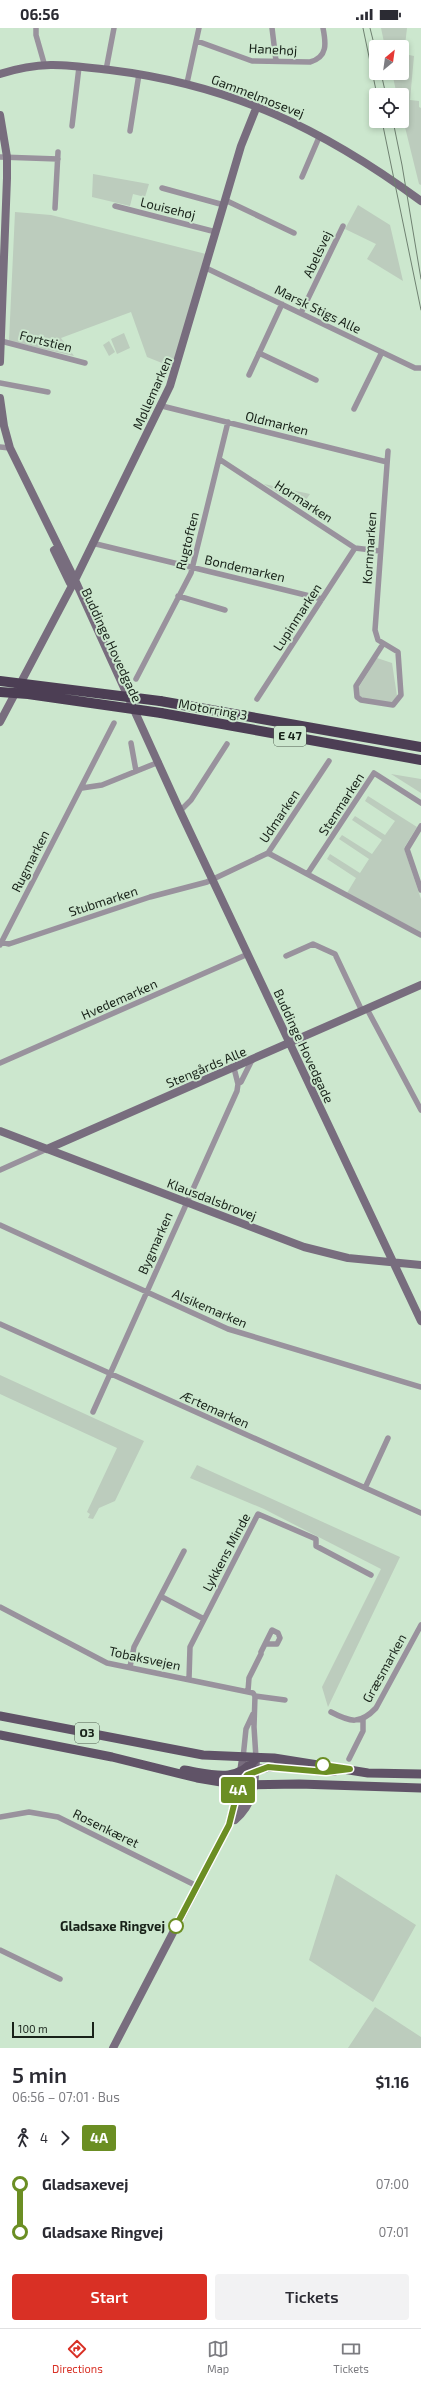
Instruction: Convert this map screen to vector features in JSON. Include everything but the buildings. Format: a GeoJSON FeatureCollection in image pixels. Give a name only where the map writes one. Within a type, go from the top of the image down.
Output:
{"type":"FeatureCollection","features":[{"type":"Feature","properties":{"kind":"highway","name":"Motorring 3"},"geometry":{"type":"LineString","coordinates":[[0,680],[160,701],[419,747]]}},
{"type":"Feature","properties":{"kind":"highway","name":"Motorring 3"},"geometry":{"type":"LineString","coordinates":[[0,692],[36,695],[161,713],[420,760]]}},
{"type":"Feature","properties":{"kind":"main road","name":"O3"},"geometry":{"type":"LineString","coordinates":[[0,1716],[174,1751],[228,1757],[246,1768],[256,1758],[350,1764],[368,1773],[421,1774]]}},
{"type":"Feature","properties":{"kind":"main road","name":"O3"},"geometry":{"type":"LineString","coordinates":[[0,1735],[112,1757],[157,1768],[248,1785],[299,1784],[421,1788]]}},
{"type":"Feature","properties":{"kind":"main road"},"geometry":{"type":"LineString","coordinates":[[157,1768],[182,1769],[225,1776],[246,1768],[268,1767],[326,1772],[350,1764]]}},
{"type":"Feature","properties":{"kind":"main road"},"geometry":{"type":"LineString","coordinates":[[246,1768],[248,1785]]}},
{"type":"Feature","properties":{"kind":"street"},"geometry":{"type":"LineString","coordinates":[[36,28],[36,35],[44,64]]}},
{"type":"Feature","properties":{"kind":"street"},"geometry":{"type":"LineString","coordinates":[[106,70],[114,28]]}},
{"type":"Feature","properties":{"kind":"street"},"geometry":{"type":"LineString","coordinates":[[187,83],[199,28]]}},
{"type":"Feature","properties":{"kind":"street"},"geometry":{"type":"LineString","coordinates":[[272,28],[276,61]]}},
{"type":"Feature","properties":{"kind":"street","name":"Hanehøj"},"geometry":{"type":"LineString","coordinates":[[196,40],[243,58],[310,62],[320,57],[325,48],[322,28]]}},
{"type":"Feature","properties":{"kind":"street","name":"Gammelmosevej"},"geometry":{"type":"LineString","coordinates":[[0,74],[44,64],[140,74],[187,83],[257,106],[320,135],[385,175],[421,201]]}},
{"type":"Feature","properties":{"kind":"street"},"geometry":{"type":"LineString","coordinates":[[72,126],[79,67]]}},
{"type":"Feature","properties":{"kind":"street"},"geometry":{"type":"LineString","coordinates":[[130,131],[140,74]]}},
{"type":"Feature","properties":{"kind":"street","name":"Møllemarken"},"geometry":{"type":"LineString","coordinates":[[0,722],[73,583],[162,406],[178,364],[243,139],[257,106]]}},
{"type":"Feature","properties":{"kind":"street"},"geometry":{"type":"LineString","coordinates":[[0,115],[3,157],[0,362]]}},
{"type":"Feature","properties":{"kind":"street"},"geometry":{"type":"LineString","coordinates":[[302,177],[320,135]]}},
{"type":"Feature","properties":{"kind":"street"},"geometry":{"type":"LineString","coordinates":[[55,208],[58,152]]}},
{"type":"Feature","properties":{"kind":"street"},"geometry":{"type":"LineString","coordinates":[[3,157],[58,159]]}},
{"type":"Feature","properties":{"kind":"street"},"geometry":{"type":"LineString","coordinates":[[162,188],[224,203],[294,233]]}},
{"type":"Feature","properties":{"kind":"street","name":"Louisehøj"},"geometry":{"type":"LineString","coordinates":[[115,206],[216,232]]}},
{"type":"Feature","properties":{"kind":"street","name":"Abelsvej"},"geometry":{"type":"LineString","coordinates":[[301,313],[343,226]]}},
{"type":"Feature","properties":{"kind":"street","name":"Marsk Stigs Alle"},"geometry":{"type":"LineString","coordinates":[[206,268],[415,368],[421,368]]}},
{"type":"Feature","properties":{"kind":"street"},"geometry":{"type":"LineString","coordinates":[[249,375],[282,304]]}},
{"type":"Feature","properties":{"kind":"street","name":"Fortstien"},"geometry":{"type":"LineString","coordinates":[[1,341],[85,363]]}},
{"type":"Feature","properties":{"kind":"street"},"geometry":{"type":"LineString","coordinates":[[354,409],[382,352]]}},
{"type":"Feature","properties":{"kind":"street"},"geometry":{"type":"LineString","coordinates":[[259,353],[316,380]]}},
{"type":"Feature","properties":{"kind":"street"},"geometry":{"type":"LineString","coordinates":[[0,383],[48,392]]}},
{"type":"Feature","properties":{"kind":"street","name":"Buddinge Hovedgade"},"geometry":{"type":"LineString","coordinates":[[0,398],[4,426],[10,448],[42,516],[60,563],[73,583],[157,762],[167,780],[180,811],[421,1321]]}},
{"type":"Feature","properties":{"kind":"street","name":"Oldmarken"},"geometry":{"type":"LineString","coordinates":[[162,406],[387,462]]}},
{"type":"Feature","properties":{"kind":"street","name":"Rugtoften"},"geometry":{"type":"LineString","coordinates":[[136,679],[193,567],[228,422]]}},
{"type":"Feature","properties":{"kind":"street"},"geometry":{"type":"LineString","coordinates":[[0,447],[10,448]]}},
{"type":"Feature","properties":{"kind":"street","name":"Kornmarken"},"geometry":{"type":"LineString","coordinates":[[383,644],[356,686],[356,692],[361,700],[393,705],[401,695],[398,652],[378,640],[375,630],[388,451]]}},
{"type":"Feature","properties":{"kind":"street","name":"Hørmarken"},"geometry":{"type":"LineString","coordinates":[[219,459],[355,548],[380,551]]}},
{"type":"Feature","properties":{"kind":"street","name":"Bondemarken"},"geometry":{"type":"LineString","coordinates":[[92,543],[322,599]]}},
{"type":"Feature","properties":{"kind":"street","name":"Lupinmarken"},"geometry":{"type":"LineString","coordinates":[[257,698],[355,548]]}},
{"type":"Feature","properties":{"kind":"street"},"geometry":{"type":"LineString","coordinates":[[178,596],[225,610]]}},
{"type":"Feature","properties":{"kind":"street","name":"Rugmarken"},"geometry":{"type":"LineString","coordinates":[[1,944],[114,723]]}},
{"type":"Feature","properties":{"kind":"street"},"geometry":{"type":"LineString","coordinates":[[131,743],[136,771]]}},
{"type":"Feature","properties":{"kind":"street"},"geometry":{"type":"LineString","coordinates":[[180,811],[191,800],[227,744]]}},
{"type":"Feature","properties":{"kind":"street","name":"Udmarken"},"geometry":{"type":"LineString","coordinates":[[212,879],[268,853],[329,761]]}},
{"type":"Feature","properties":{"kind":"street"},"geometry":{"type":"LineString","coordinates":[[82,788],[102,785],[157,762]]}},
{"type":"Feature","properties":{"kind":"street","name":"Stenmarken"},"geometry":{"type":"LineString","coordinates":[[308,873],[374,773],[421,804]]}},
{"type":"Feature","properties":{"kind":"street"},"geometry":{"type":"LineString","coordinates":[[421,826],[408,849],[421,890]]}},
{"type":"Feature","properties":{"kind":"street"},"geometry":{"type":"LineString","coordinates":[[268,853],[308,873],[361,904],[421,935]]}},
{"type":"Feature","properties":{"kind":"street","name":"Stubmarken"},"geometry":{"type":"LineString","coordinates":[[1,944],[9,944],[212,879]]}},
{"type":"Feature","properties":{"kind":"street"},"geometry":{"type":"LineString","coordinates":[[286,956],[312,944],[335,954],[364,1010],[421,1110]]}},
{"type":"Feature","properties":{"kind":"street","name":"Hvedemarken"},"geometry":{"type":"LineString","coordinates":[[0,1063],[248,954]]}},
{"type":"Feature","properties":{"kind":"street","name":"Stengårds Alle"},"geometry":{"type":"LineString","coordinates":[[0,1170],[421,985]]}},
{"type":"Feature","properties":{"kind":"street","name":"Bygmarken"},"geometry":{"type":"LineString","coordinates":[[93,1412],[238,1084],[241,1082],[252,1060]]}},
{"type":"Feature","properties":{"kind":"street"},"geometry":{"type":"LineString","coordinates":[[234,1068],[238,1084]]}},
{"type":"Feature","properties":{"kind":"street","name":"Klausdalsbrovej"},"geometry":{"type":"LineString","coordinates":[[0,1131],[304,1247],[348,1258],[421,1265]]}},
{"type":"Feature","properties":{"kind":"street","name":"Alsikemarken"},"geometry":{"type":"LineString","coordinates":[[0,1225],[146,1292],[248,1336],[421,1387]]}},
{"type":"Feature","properties":{"kind":"street","name":"Ærtemarken"},"geometry":{"type":"LineString","coordinates":[[0,1324],[421,1513]]}},
{"type":"Feature","properties":{"kind":"street"},"geometry":{"type":"LineString","coordinates":[[365,1488],[388,1438]]}},
{"type":"Feature","properties":{"kind":"street","name":"Lykkens Minde"},"geometry":{"type":"LineString","coordinates":[[189,1679],[190,1646],[258,1514],[316,1539],[316,1546],[371,1575]]}},
{"type":"Feature","properties":{"kind":"street"},"geometry":{"type":"LineString","coordinates":[[130,1667],[134,1647],[162,1597],[184,1551]]}},
{"type":"Feature","properties":{"kind":"street"},"geometry":{"type":"LineString","coordinates":[[162,1597],[204,1619]]}},
{"type":"Feature","properties":{"kind":"street","name":"Tobaksvejen"},"geometry":{"type":"LineString","coordinates":[[0,1607],[107,1663],[248,1691],[255,1696],[285,1700]]}},
{"type":"Feature","properties":{"kind":"street","name":"Græsmarken"},"geometry":{"type":"LineString","coordinates":[[332,1712],[353,1721],[363,1720],[376,1708],[421,1624]]}},
{"type":"Feature","properties":{"kind":"street"},"geometry":{"type":"LineString","coordinates":[[248,1691],[249,1678],[265,1644]]}},
{"type":"Feature","properties":{"kind":"street"},"geometry":{"type":"LineString","coordinates":[[246,1768],[256,1758],[254,1712],[255,1696]]}},
{"type":"Feature","properties":{"kind":"street"},"geometry":{"type":"LineString","coordinates":[[229,1825],[244,1812],[253,1796],[248,1785],[246,1768],[246,1729],[254,1712]]}},
{"type":"Feature","properties":{"kind":"street","name":"Græsmarken"},"geometry":{"type":"LineString","coordinates":[[350,1764],[363,1731],[363,1720]]}},
{"type":"Feature","properties":{"kind":"street"},"geometry":{"type":"LineString","coordinates":[[113,2048],[229,1825],[248,1785]]}},
{"type":"Feature","properties":{"kind":"street","name":"Rosenkæret"},"geometry":{"type":"LineString","coordinates":[[0,1817],[29,1812],[58,1817],[197,1886]]}},
{"type":"Feature","properties":{"kind":"street"},"geometry":{"type":"LineString","coordinates":[[0,1950],[60,1979]]}},
{"type":"Feature","properties":{"kind":"green space"},"geometry":{"type":"Polygon","coordinates":[[[381,28],[407,28],[406,40],[384,40],[381,28]]]}},
{"type":"Feature","properties":{"kind":"green space"},"geometry":{"type":"Polygon","coordinates":[[[409,55],[414,56],[410,100],[419,101],[419,107],[421,108],[421,185],[419,184],[405,128],[409,128],[409,88],[395,88],[394,80],[409,80],[409,55]]]}},
{"type":"Feature","properties":{"kind":"green space"},"geometry":{"type":"Polygon","coordinates":[[[93,174],[149,184],[145,197],[133,194],[130,206],[92,197],[93,174]]]}},
{"type":"Feature","properties":{"kind":"green space"},"geometry":{"type":"Polygon","coordinates":[[[358,205],[390,225],[403,281],[367,259],[376,244],[345,229],[358,205]]]}},
{"type":"Feature","properties":{"kind":"green space"},"geometry":{"type":"Polygon","coordinates":[[[15,212],[51,215],[206,254],[172,367],[147,357],[131,312],[61,338],[74,356],[9,341],[15,212]]]}},
{"type":"Feature","properties":{"kind":"green space"},"geometry":{"type":"Polygon","coordinates":[[[124,333],[130,348],[117,354],[111,339],[124,333]]]}},
{"type":"Feature","properties":{"kind":"green space"},"geometry":{"type":"Polygon","coordinates":[[[109,341],[115,352],[109,356],[103,345],[109,341]]]}},
{"type":"Feature","properties":{"kind":"green space"},"geometry":{"type":"Polygon","coordinates":[[[264,484],[310,494],[301,507],[264,484]]]}},
{"type":"Feature","properties":{"kind":"green space"},"geometry":{"type":"Polygon","coordinates":[[[377,658],[392,663],[397,696],[392,703],[370,701],[359,696],[357,690],[377,658]]]}},
{"type":"Feature","properties":{"kind":"green space"},"geometry":{"type":"Polygon","coordinates":[[[391,774],[421,779],[421,793],[391,774]]]}},
{"type":"Feature","properties":{"kind":"green space"},"geometry":{"type":"Polygon","coordinates":[[[368,796],[417,827],[404,848],[421,899],[421,932],[347,893],[356,878],[327,859],[330,854],[360,873],[369,859],[339,839],[342,835],[372,854],[382,840],[352,820],[355,816],[385,835],[395,821],[365,801],[368,796]]]}},
{"type":"Feature","properties":{"kind":"green space"},"geometry":{"type":"Polygon","coordinates":[[[0,1375],[144,1441],[115,1501],[99,1508],[93,1519],[88,1518],[90,1514],[87,1512],[117,1448],[0,1394],[0,1375]]]}},
{"type":"Feature","properties":{"kind":"green space"},"geometry":{"type":"Polygon","coordinates":[[[197,1465],[400,1557],[328,1707],[322,1687],[381,1569],[264,1509],[190,1478],[197,1465]]]}},
{"type":"Feature","properties":{"kind":"green space"},"geometry":{"type":"Polygon","coordinates":[[[336,1874],[416,1925],[373,2002],[309,1960],[336,1874]]]}},
{"type":"Feature","properties":{"kind":"green space"},"geometry":{"type":"Polygon","coordinates":[[[375,2007],[421,2037],[421,2048],[348,2048],[375,2007]]]}},
{"type":"Feature","properties":{"kind":"tram line"},"geometry":{"type":"LineString","coordinates":[[363,28],[376,88]]}},
{"type":"Feature","properties":{"kind":"tram line"},"geometry":{"type":"LineString","coordinates":[[370,28],[373,40]]}},
{"type":"Feature","properties":{"kind":"tram line"},"geometry":{"type":"LineString","coordinates":[[383,80],[384,88]]}},
{"type":"Feature","properties":{"kind":"tram line"},"geometry":{"type":"LineString","coordinates":[[383,128],[421,310]]}},
{"type":"Feature","properties":{"kind":"tram line"},"geometry":{"type":"LineString","coordinates":[[394,128],[421,279]]}},
{"type":"Feature","properties":{"kind":"bus line","name":"4A"},"geometry":{"type":"LineString","coordinates":[[176,1926],[229,1825],[239,1785],[245,1777],[260,1769],[268,1767],[326,1772],[350,1769],[323,1765]]}},
{"type":"Feature","properties":{"kind":"place","name":"Gladsaxe Ringvej"},"geometry":{"type":"Point","coordinates":[176,1926]}}]}
